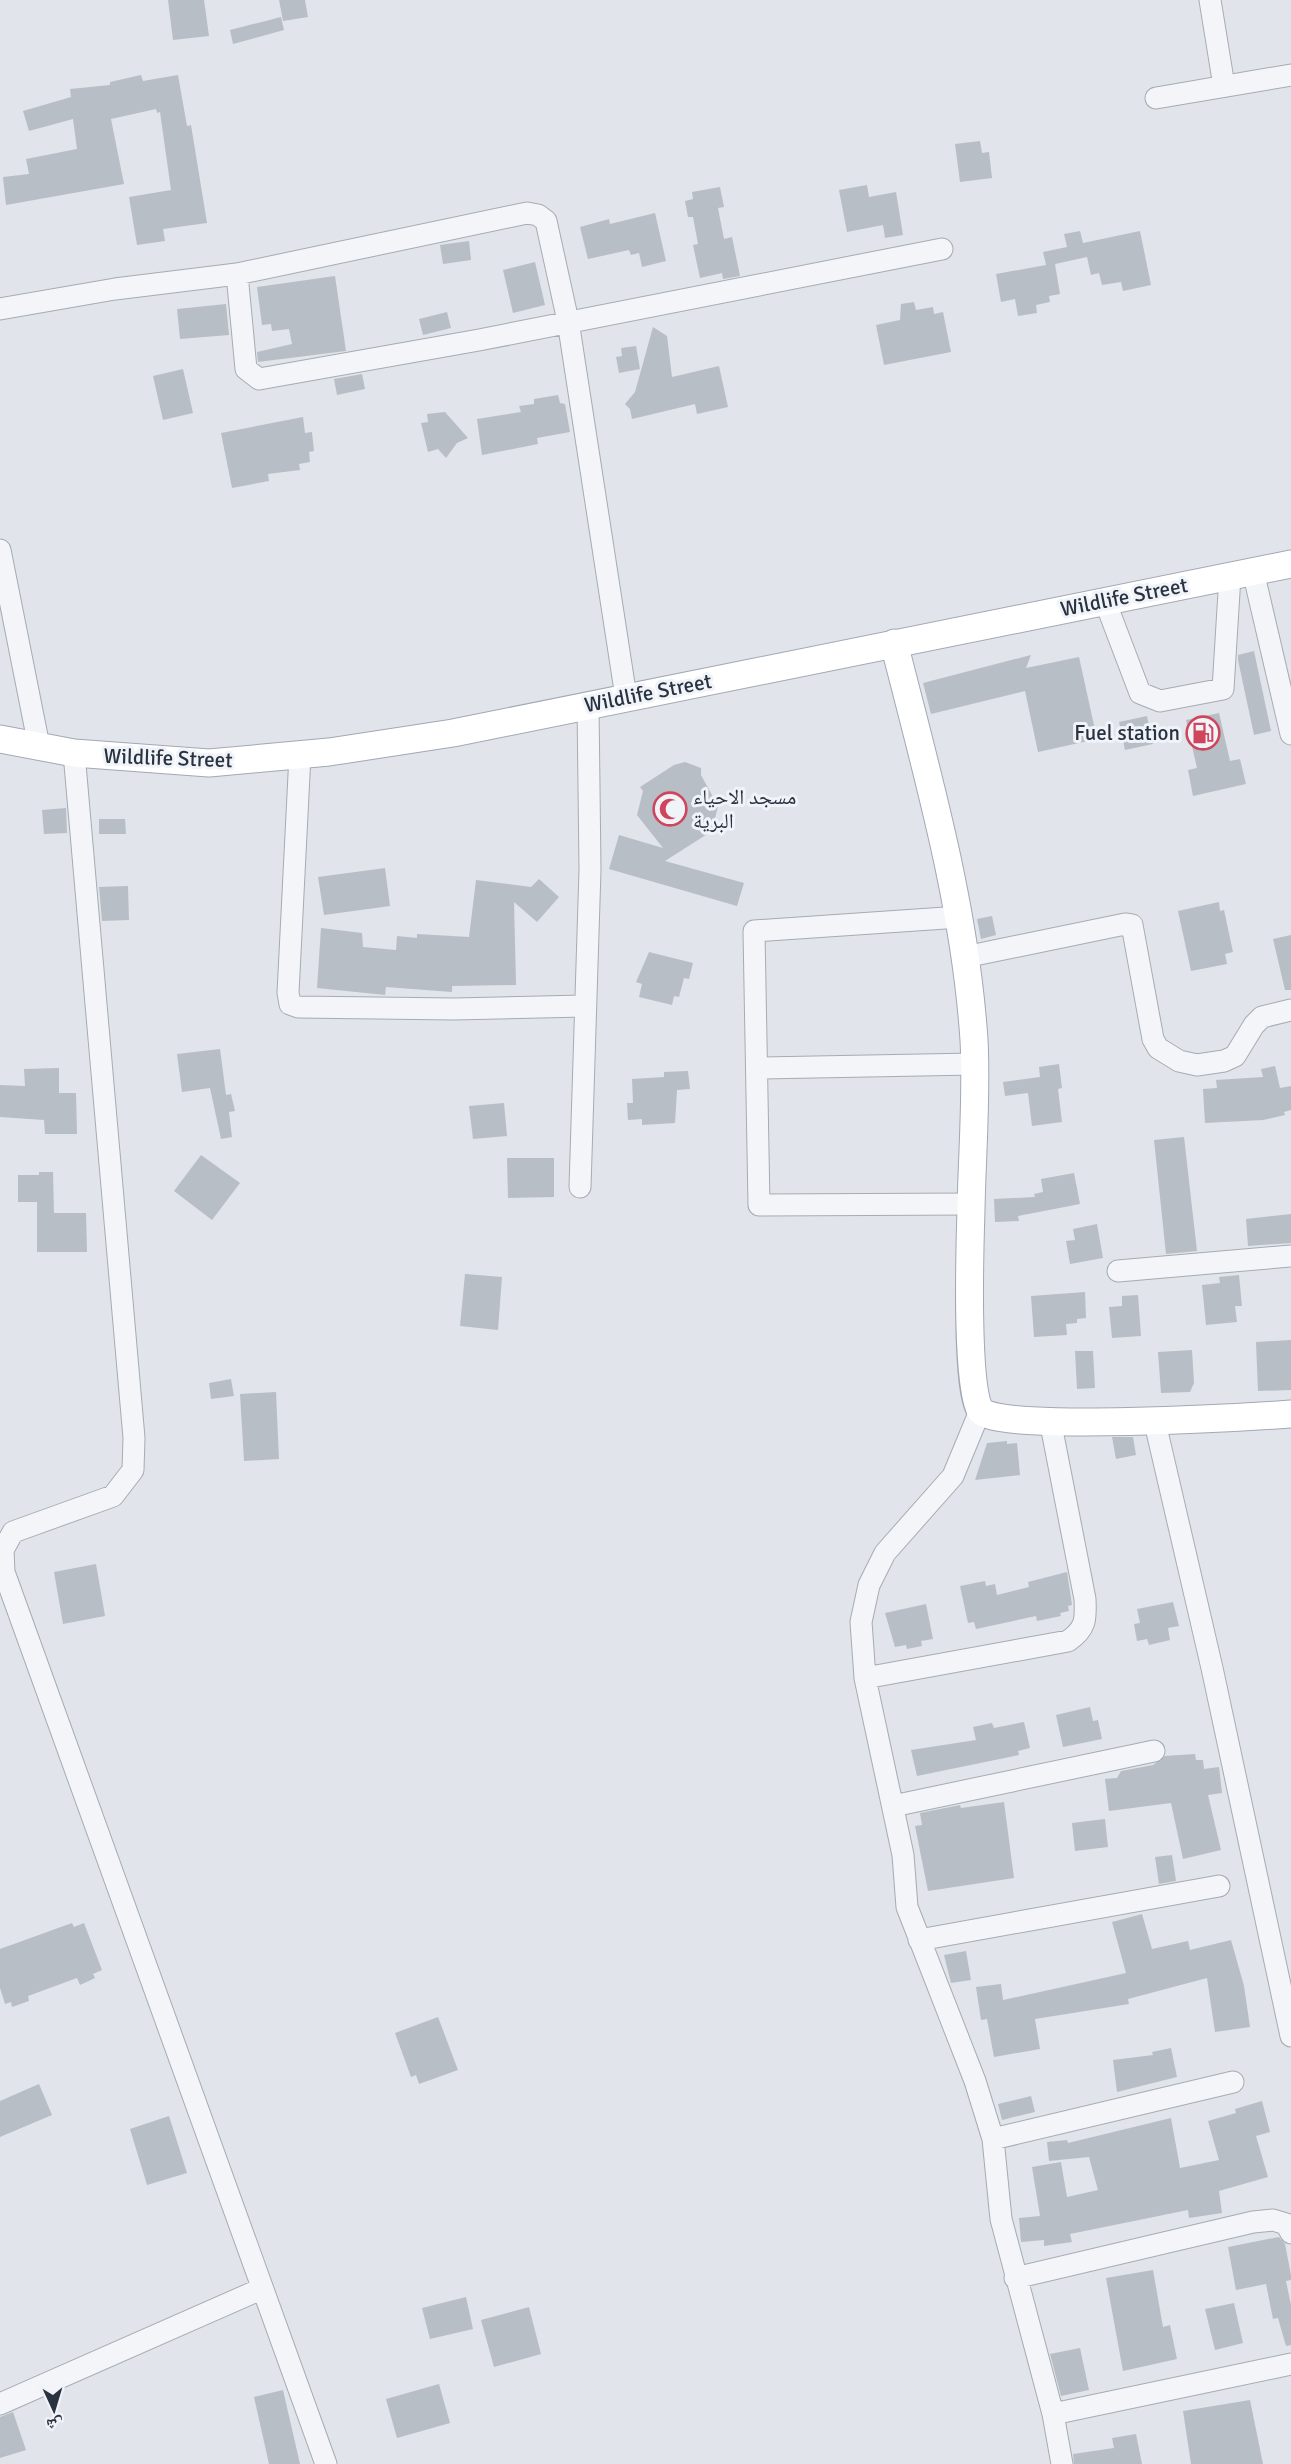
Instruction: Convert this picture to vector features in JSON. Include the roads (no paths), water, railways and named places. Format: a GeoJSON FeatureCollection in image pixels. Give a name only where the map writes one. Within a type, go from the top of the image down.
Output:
{"type":"FeatureCollection","features":[{"type":"Feature","properties":{"kind":"main road","name":"Wildlife Street"},"geometry":{"type":"LineString","coordinates":[[0,739],[74,753],[209,764],[300,754],[453,733],[1291,564]]}},
{"type":"Feature","properties":{"kind":"main road"},"geometry":{"type":"LineString","coordinates":[[894,643],[948,859],[960,917],[965,957],[974,1064],[971,1204],[973,1391],[980,1411],[991,1418],[1155,1423],[1291,1414]]}},
{"type":"Feature","properties":{"kind":"street"},"geometry":{"type":"LineString","coordinates":[[1210,0],[1224,86]]}},
{"type":"Feature","properties":{"kind":"street"},"geometry":{"type":"LineString","coordinates":[[1156,98],[1291,75]]}},
{"type":"Feature","properties":{"kind":"street"},"geometry":{"type":"LineString","coordinates":[[0,309],[115,289],[237,274],[527,213],[538,215],[546,221],[568,321],[626,697]]}},
{"type":"Feature","properties":{"kind":"street"},"geometry":{"type":"LineString","coordinates":[[237,274],[246,369],[259,379],[479,340],[942,249]]}},
{"type":"Feature","properties":{"kind":"street"},"geometry":{"type":"LineString","coordinates":[[0,550],[39,746]]}},
{"type":"Feature","properties":{"kind":"street"},"geometry":{"type":"LineString","coordinates":[[1105,601],[1140,693],[1160,701],[1223,689],[1242,573]]}},
{"type":"Feature","properties":{"kind":"street"},"geometry":{"type":"LineString","coordinates":[[1242,573],[1285,677],[1291,734]]}},
{"type":"Feature","properties":{"kind":"street"},"geometry":{"type":"LineString","coordinates":[[580,1187],[590,870],[588,705]]}},
{"type":"Feature","properties":{"kind":"street"},"geometry":{"type":"LineString","coordinates":[[74,753],[134,1438],[133,1470],[113,1496],[13,1532],[3,1550],[4,1572],[326,2464]]}},
{"type":"Feature","properties":{"kind":"street"},"geometry":{"type":"LineString","coordinates":[[300,754],[288,993],[290,1004],[298,1007],[454,1009],[584,1006]]}},
{"type":"Feature","properties":{"kind":"street"},"geometry":{"type":"LineString","coordinates":[[960,917],[754,931],[759,1205],[971,1204]]}},
{"type":"Feature","properties":{"kind":"street"},"geometry":{"type":"LineString","coordinates":[[965,957],[1125,924],[1132,925],[1153,1039],[1166,1054],[1179,1061],[1197,1065],[1224,1061],[1235,1056],[1262,1017],[1291,1010]]}},
{"type":"Feature","properties":{"kind":"street"},"geometry":{"type":"LineString","coordinates":[[757,1068],[974,1064]]}},
{"type":"Feature","properties":{"kind":"street"},"geometry":{"type":"LineString","coordinates":[[1118,1271],[1291,1256]]}},
{"type":"Feature","properties":{"kind":"street"},"geometry":{"type":"LineString","coordinates":[[980,1411],[954,1476],[885,1553],[869,1585],[861,1622],[865,1678],[903,1855],[907,1907],[975,2081],[993,2139],[1001,2219],[1053,2414],[1062,2464]]}},
{"type":"Feature","properties":{"kind":"street"},"geometry":{"type":"LineString","coordinates":[[865,1678],[1068,1641],[1080,1633],[1086,1619],[1084,1599],[1050,1420]]}},
{"type":"Feature","properties":{"kind":"street"},"geometry":{"type":"LineString","coordinates":[[1155,1423],[1212,1668],[1291,2036]]}},
{"type":"Feature","properties":{"kind":"street"},"geometry":{"type":"LineString","coordinates":[[893,1806],[1154,1751]]}},
{"type":"Feature","properties":{"kind":"street"},"geometry":{"type":"LineString","coordinates":[[919,1940],[1219,1886]]}},
{"type":"Feature","properties":{"kind":"street"},"geometry":{"type":"LineString","coordinates":[[993,2139],[1233,2082]]}},
{"type":"Feature","properties":{"kind":"street"},"geometry":{"type":"LineString","coordinates":[[1016,2278],[1253,2222],[1273,2220],[1286,2224],[1291,2233]]}},
{"type":"Feature","properties":{"kind":"street"},"geometry":{"type":"LineString","coordinates":[[0,2404],[261,2289]]}},
{"type":"Feature","properties":{"kind":"street"},"geometry":{"type":"LineString","coordinates":[[1053,2414],[1291,2364]]}},
{"type":"Feature","properties":{"kind":"place","name":"Fuel station"},"geometry":{"type":"Point","coordinates":[1203,733]}},
{"type":"Feature","properties":{"kind":"place","name":"مسجد الاحياء البرية"},"geometry":{"type":"Point","coordinates":[670,809]}}]}
